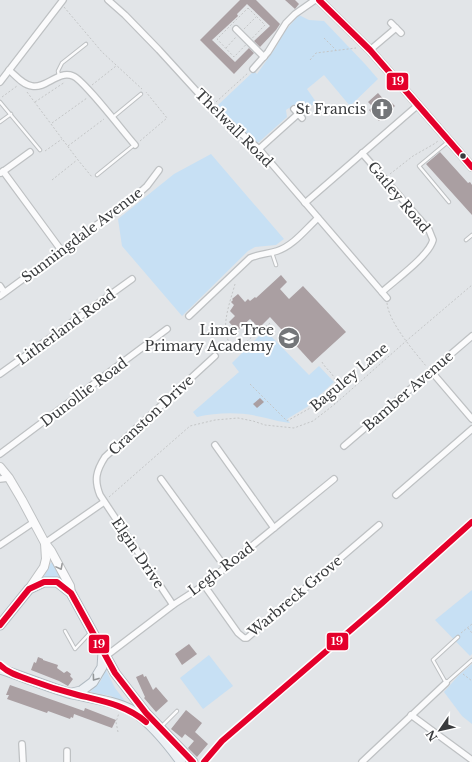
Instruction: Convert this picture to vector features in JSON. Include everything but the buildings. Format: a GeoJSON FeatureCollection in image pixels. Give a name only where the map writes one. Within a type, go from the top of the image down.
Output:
{"type":"FeatureCollection","features":[{"type":"Feature","properties":{"kind":"main road"},"geometry":{"type":"LineString","coordinates":[[0,625],[29,589],[44,582],[57,582],[72,593],[116,673],[135,700],[193,762]]}},
{"type":"Feature","properties":{"kind":"main road"},"geometry":{"type":"LineString","coordinates":[[72,694],[81,691],[92,682],[102,667],[105,654]]}},
{"type":"Feature","properties":{"kind":"main road"},"geometry":{"type":"LineString","coordinates":[[2,671],[72,694],[122,706],[132,710],[142,717],[168,745],[181,762]]}},
{"type":"Feature","properties":{"kind":"street","name":"Thelwall Road"},"geometry":{"type":"LineString","coordinates":[[108,0],[154,45],[211,107],[258,149],[387,298]]}},
{"type":"Feature","properties":{"kind":"street"},"geometry":{"type":"LineString","coordinates":[[253,69],[268,52],[286,22],[315,0]]}},
{"type":"Feature","properties":{"kind":"street"},"geometry":{"type":"LineString","coordinates":[[319,0],[370,50],[472,167]]}},
{"type":"Feature","properties":{"kind":"street"},"geometry":{"type":"LineString","coordinates":[[0,82],[62,1]]}},
{"type":"Feature","properties":{"kind":"street"},"geometry":{"type":"LineString","coordinates":[[391,22],[401,33]]}},
{"type":"Feature","properties":{"kind":"street"},"geometry":{"type":"LineString","coordinates":[[236,28],[264,57]]}},
{"type":"Feature","properties":{"kind":"street"},"geometry":{"type":"LineString","coordinates":[[370,50],[396,28]]}},
{"type":"Feature","properties":{"kind":"street"},"geometry":{"type":"LineString","coordinates":[[9,70],[24,83],[32,86],[45,83],[59,76],[74,76],[92,94],[134,145]]}},
{"type":"Feature","properties":{"kind":"street"},"geometry":{"type":"LineString","coordinates":[[305,203],[418,105]]}},
{"type":"Feature","properties":{"kind":"street"},"geometry":{"type":"LineString","coordinates":[[258,149],[298,114]]}},
{"type":"Feature","properties":{"kind":"street"},"geometry":{"type":"LineString","coordinates":[[30,152],[2,172],[61,250]]}},
{"type":"Feature","properties":{"kind":"street","name":"Gatley Road"},"geometry":{"type":"LineString","coordinates":[[362,153],[429,230],[433,240],[431,246],[424,255],[382,292]]}},
{"type":"Feature","properties":{"kind":"street","name":"Sunningdale Avenue"},"geometry":{"type":"LineString","coordinates":[[2,294],[136,196],[147,186],[159,170]]}},
{"type":"Feature","properties":{"kind":"street"},"geometry":{"type":"LineString","coordinates":[[189,316],[250,258],[259,254],[277,251],[290,244],[318,218]]}},
{"type":"Feature","properties":{"kind":"street","name":"Litherland Road"},"geometry":{"type":"LineString","coordinates":[[0,374],[132,279]]}},
{"type":"Feature","properties":{"kind":"street"},"geometry":{"type":"LineString","coordinates":[[0,286],[2,294]]}},
{"type":"Feature","properties":{"kind":"street","name":"Dunollie Road"},"geometry":{"type":"LineString","coordinates":[[0,454],[167,329]]}},
{"type":"Feature","properties":{"kind":"street","name":"Bamber Avenue"},"geometry":{"type":"LineString","coordinates":[[344,446],[472,336]]}},
{"type":"Feature","properties":{"kind":"street","name":"Cranston Drive"},"geometry":{"type":"LineString","coordinates":[[104,502],[100,496],[96,482],[100,464],[105,457],[215,356]]}},
{"type":"Feature","properties":{"kind":"street"},"geometry":{"type":"LineString","coordinates":[[431,371],[472,419]]}},
{"type":"Feature","properties":{"kind":"street"},"geometry":{"type":"LineString","coordinates":[[396,495],[472,429]]}},
{"type":"Feature","properties":{"kind":"street"},"geometry":{"type":"LineString","coordinates":[[215,445],[274,528]]}},
{"type":"Feature","properties":{"kind":"street"},"geometry":{"type":"LineString","coordinates":[[0,467],[9,478],[45,543],[51,551],[70,586],[72,593]]}},
{"type":"Feature","properties":{"kind":"street"},"geometry":{"type":"LineString","coordinates":[[0,479],[9,478]]}},
{"type":"Feature","properties":{"kind":"street"},"geometry":{"type":"LineString","coordinates":[[161,479],[225,567]]}},
{"type":"Feature","properties":{"kind":"street","name":"Legh Road"},"geometry":{"type":"LineString","coordinates":[[105,654],[172,605],[204,585],[334,479]]}},
{"type":"Feature","properties":{"kind":"street"},"geometry":{"type":"LineString","coordinates":[[45,543],[104,502]]}},
{"type":"Feature","properties":{"kind":"street","name":"Elgin Drive"},"geometry":{"type":"LineString","coordinates":[[104,502],[172,605]]}},
{"type":"Feature","properties":{"kind":"street"},"geometry":{"type":"LineString","coordinates":[[0,545],[34,522]]}},
{"type":"Feature","properties":{"kind":"street"},"geometry":{"type":"LineString","coordinates":[[204,762],[228,736],[381,604],[472,522]]}},
{"type":"Feature","properties":{"kind":"street","name":"Warbreck Grove"},"geometry":{"type":"LineString","coordinates":[[204,585],[238,633],[244,638],[247,638],[379,525]]}},
{"type":"Feature","properties":{"kind":"street"},"geometry":{"type":"LineString","coordinates":[[29,589],[44,567],[46,559],[45,543]]}},
{"type":"Feature","properties":{"kind":"street"},"geometry":{"type":"LineString","coordinates":[[362,762],[446,683]]}},
{"type":"Feature","properties":{"kind":"street"},"geometry":{"type":"LineString","coordinates":[[411,715],[472,760]]}},
{"type":"Feature","properties":{"kind":"street"},"geometry":{"type":"LineString","coordinates":[[22,744],[23,762]]}},
{"type":"Feature","properties":{"kind":"street"},"geometry":{"type":"LineString","coordinates":[[67,751],[67,762]]}},
{"type":"Feature","properties":{"kind":"lane"},"geometry":{"type":"LineString","coordinates":[[59,76],[58,71],[62,63],[86,44]]}},
{"type":"Feature","properties":{"kind":"lane"},"geometry":{"type":"LineString","coordinates":[[111,116],[141,94]]}},
{"type":"Feature","properties":{"kind":"lane"},"geometry":{"type":"LineString","coordinates":[[0,102],[40,150]]}},
{"type":"Feature","properties":{"kind":"lane"},"geometry":{"type":"LineString","coordinates":[[0,122],[11,114]]}},
{"type":"Feature","properties":{"kind":"lane"},"geometry":{"type":"LineString","coordinates":[[449,140],[419,166],[449,202]]}},
{"type":"Feature","properties":{"kind":"lane"},"geometry":{"type":"LineString","coordinates":[[97,175],[134,145]]}},
{"type":"Feature","properties":{"kind":"lane"},"geometry":{"type":"LineString","coordinates":[[466,240],[472,235]]}},
{"type":"Feature","properties":{"kind":"lane"},"geometry":{"type":"LineString","coordinates":[[272,252],[276,265]]}},
{"type":"Feature","properties":{"kind":"lane"},"geometry":{"type":"LineString","coordinates":[[65,631],[76,649],[92,631]]}},
{"type":"Feature","properties":{"kind":"lane"},"geometry":{"type":"LineString","coordinates":[[458,636],[433,660],[446,683],[472,660]]}},
{"type":"Feature","properties":{"kind":"lane"},"geometry":{"type":"LineString","coordinates":[[160,727],[177,711]]}},
{"type":"Feature","properties":{"kind":"path"},"geometry":{"type":"LineString","coordinates":[[62,1],[91,40],[145,91],[167,118],[134,145]]}},
{"type":"Feature","properties":{"kind":"path"},"geometry":{"type":"LineString","coordinates":[[324,38],[337,51]]}},
{"type":"Feature","properties":{"kind":"path"},"geometry":{"type":"LineString","coordinates":[[310,60],[316,53],[355,49],[362,42]]}},
{"type":"Feature","properties":{"kind":"path"},"geometry":{"type":"LineString","coordinates":[[87,89],[116,65]]}},
{"type":"Feature","properties":{"kind":"path"},"geometry":{"type":"LineString","coordinates":[[211,107],[253,69]]}},
{"type":"Feature","properties":{"kind":"path"},"geometry":{"type":"LineString","coordinates":[[35,102],[68,80],[70,75]]}},
{"type":"Feature","properties":{"kind":"path"},"geometry":{"type":"LineString","coordinates":[[0,98],[20,83]]}},
{"type":"Feature","properties":{"kind":"path"},"geometry":{"type":"LineString","coordinates":[[25,90],[78,160],[94,178],[97,175]]}},
{"type":"Feature","properties":{"kind":"path"},"geometry":{"type":"LineString","coordinates":[[51,124],[92,94]]}},
{"type":"Feature","properties":{"kind":"path"},"geometry":{"type":"LineString","coordinates":[[68,146],[111,116]]}},
{"type":"Feature","properties":{"kind":"path"},"geometry":{"type":"LineString","coordinates":[[42,153],[62,139]]}},
{"type":"Feature","properties":{"kind":"path"},"geometry":{"type":"LineString","coordinates":[[385,178],[413,156],[434,144]]}},
{"type":"Feature","properties":{"kind":"path"},"geometry":{"type":"LineString","coordinates":[[52,180],[78,160]]}},
{"type":"Feature","properties":{"kind":"path"},"geometry":{"type":"LineString","coordinates":[[235,284],[226,321],[226,334],[229,344],[238,350],[257,332],[263,330],[270,323]]}},
{"type":"Feature","properties":{"kind":"path","name":"Baguley Lane"},"geometry":{"type":"LineString","coordinates":[[104,502],[190,426],[215,420],[238,418],[265,425],[294,428],[313,420],[336,404],[405,342],[472,285]]}},
{"type":"Feature","properties":{"kind":"path"},"geometry":{"type":"LineString","coordinates":[[387,298],[388,310],[405,342],[431,371]]}},
{"type":"Feature","properties":{"kind":"path"},"geometry":{"type":"LineString","coordinates":[[215,356],[229,344]]}},
{"type":"Feature","properties":{"kind":"path"},"geometry":{"type":"LineString","coordinates":[[250,384],[287,421],[330,397],[335,387],[336,380],[322,362]]}},
{"type":"Feature","properties":{"kind":"path"},"geometry":{"type":"LineString","coordinates":[[330,397],[336,404]]}},
{"type":"Feature","properties":{"kind":"path"},"geometry":{"type":"LineString","coordinates":[[458,636],[472,624]]}},
{"type":"Feature","properties":{"kind":"path"},"geometry":{"type":"LineString","coordinates":[[468,628],[472,634]]}},
{"type":"Feature","properties":{"kind":"path"},"geometry":{"type":"LineString","coordinates":[[459,672],[472,681]]}},
{"type":"Feature","properties":{"kind":"path"},"geometry":{"type":"LineString","coordinates":[[118,732],[116,722],[122,706]]}},
{"type":"Feature","properties":{"kind":"shaded area"},"geometry":{"type":"Polygon","coordinates":[[[299,15],[309,20],[324,21],[378,79],[350,106],[324,75],[307,89],[316,102],[299,116],[289,108],[286,110],[287,117],[259,142],[254,144],[218,105],[254,71],[257,74],[276,47],[284,32],[299,15]]]}},
{"type":"Feature","properties":{"kind":"shaded area"},"geometry":{"type":"Polygon","coordinates":[[[211,154],[284,239],[276,245],[255,247],[248,251],[182,316],[122,246],[118,219],[174,174],[211,154]]]}},
{"type":"Feature","properties":{"kind":"shaded area"},"geometry":{"type":"Polygon","coordinates":[[[265,330],[309,375],[319,366],[334,382],[307,407],[287,419],[290,423],[240,414],[214,414],[197,417],[193,412],[239,372],[232,363],[265,330]]]}},
{"type":"Feature","properties":{"kind":"shaded area"},"geometry":{"type":"Polygon","coordinates":[[[51,563],[54,563],[62,580],[43,578],[51,563]]]}},
{"type":"Feature","properties":{"kind":"shaded area"},"geometry":{"type":"Polygon","coordinates":[[[472,590],[472,654],[470,656],[435,620],[472,590]]]}},
{"type":"Feature","properties":{"kind":"shaded area"},"geometry":{"type":"Polygon","coordinates":[[[209,655],[233,686],[203,709],[180,678],[209,655]]]}},
{"type":"Feature","properties":{"kind":"shaded area"},"geometry":{"type":"Polygon","coordinates":[[[472,664],[472,724],[462,716],[444,692],[458,676],[472,664]]]}},
{"type":"Feature","properties":{"kind":"shaded area"},"geometry":{"type":"Polygon","coordinates":[[[106,670],[115,688],[125,701],[123,702],[111,696],[90,692],[100,682],[106,670]]]}},
{"type":"Feature","properties":{"kind":"transit line","name":"19"},"geometry":{"type":"LineString","coordinates":[[319,0],[370,50],[472,167]]}},
{"type":"Feature","properties":{"kind":"transit line","name":"19"},"geometry":{"type":"LineString","coordinates":[[204,762],[222,741],[381,604],[472,522]]}},
{"type":"Feature","properties":{"kind":"transit line","name":"19"},"geometry":{"type":"LineString","coordinates":[[0,625],[29,589],[44,582],[57,582],[71,593],[115,673],[146,713],[193,762]]}},
{"type":"Feature","properties":{"kind":"transit line","name":"19"},"geometry":{"type":"LineString","coordinates":[[0,665],[14,674],[42,684],[105,702],[130,711],[146,722]]}},
{"type":"Feature","properties":{"kind":"place","name":"St Francis"},"geometry":{"type":"Point","coordinates":[382,109]}},
{"type":"Feature","properties":{"kind":"place","name":"Lime Tree Primary Academy"},"geometry":{"type":"Point","coordinates":[289,338]}}]}
